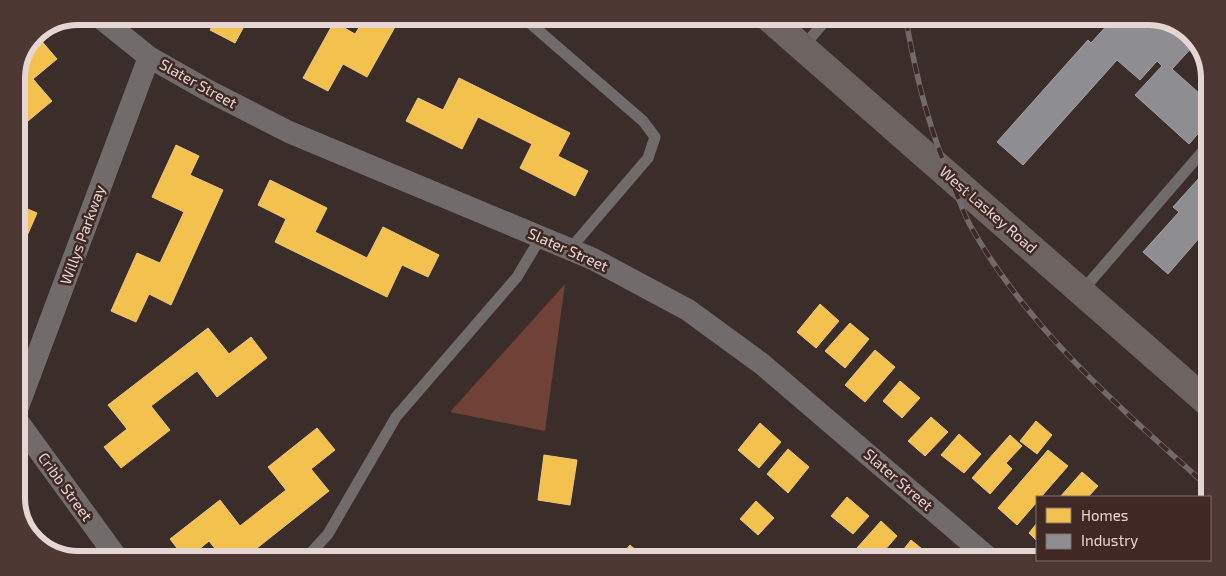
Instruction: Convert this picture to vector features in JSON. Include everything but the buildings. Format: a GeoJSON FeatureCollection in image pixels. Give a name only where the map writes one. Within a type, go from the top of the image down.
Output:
{"type":"FeatureCollection","features":[{"type":"Feature","properties":{"kind":"main road","name":"West Laskey Road"},"geometry":{"type":"LineString","coordinates":[[777,25],[1082,291],[1196,384]]}},
{"type":"Feature","properties":{"kind":"street","name":"Slater Street"},"geometry":{"type":"LineString","coordinates":[[109,25],[149,57],[207,90],[289,132],[593,259],[688,310],[762,364],[981,551]]}},
{"type":"Feature","properties":{"kind":"street","name":"Willys Parkway"},"geometry":{"type":"LineString","coordinates":[[25,388],[149,57]]}},
{"type":"Feature","properties":{"kind":"street","name":"Cribb Street"},"geometry":{"type":"LineString","coordinates":[[25,431],[112,551]]}},
{"type":"Feature","properties":{"kind":"lane"},"geometry":{"type":"LineString","coordinates":[[532,25],[642,121],[655,137],[648,158],[570,249]]}},
{"type":"Feature","properties":{"kind":"lane"},"geometry":{"type":"LineString","coordinates":[[803,48],[822,25]]}},
{"type":"Feature","properties":{"kind":"lane"},"geometry":{"type":"LineString","coordinates":[[1082,291],[1201,153]]}},
{"type":"Feature","properties":{"kind":"lane"},"geometry":{"type":"LineString","coordinates":[[313,551],[328,534],[396,417],[517,277],[541,237]]}},
{"type":"Feature","properties":{"kind":"shaded area"},"geometry":{"type":"Polygon","coordinates":[[[565,284],[545,431],[450,412],[565,284]]]}},
{"type":"Feature","properties":{"kind":"railway"},"geometry":{"type":"LineString","coordinates":[[907,25],[920,86],[938,148],[968,221],[993,263],[1047,332],[1077,364],[1140,426],[1201,480]]}}]}
